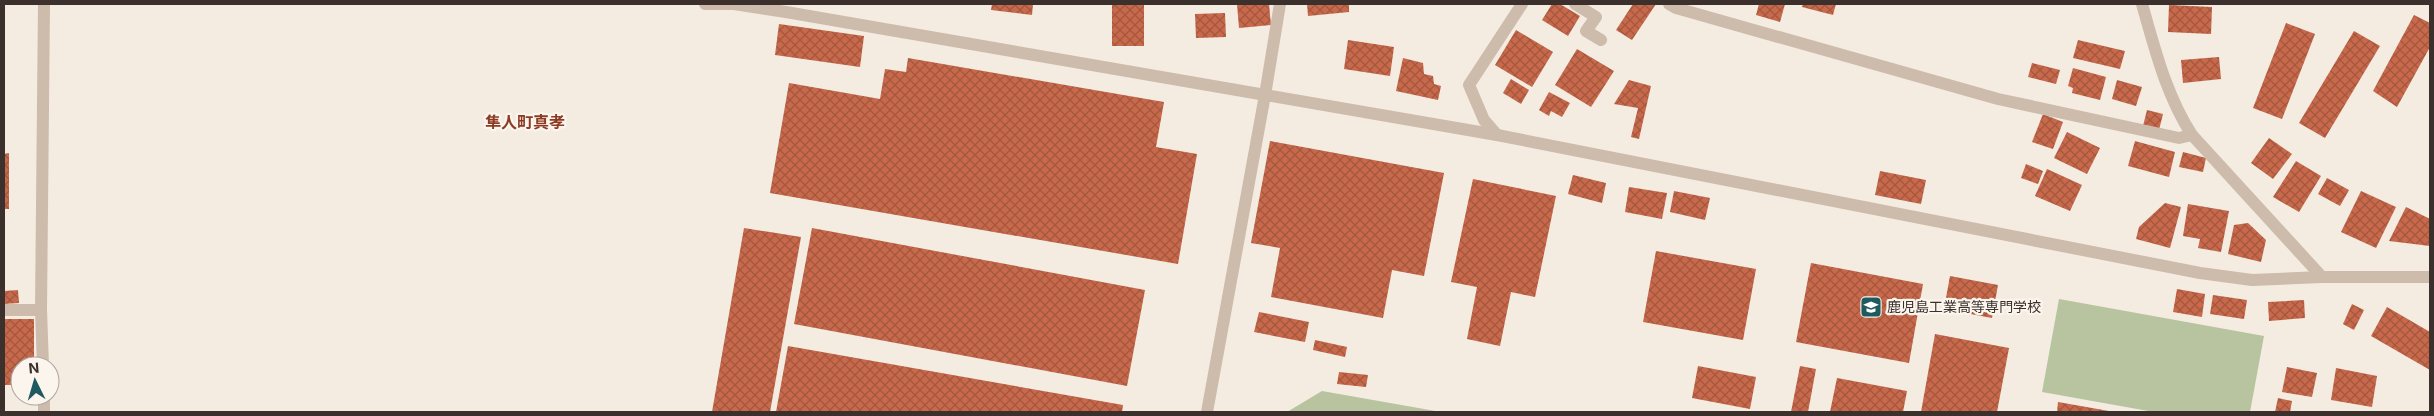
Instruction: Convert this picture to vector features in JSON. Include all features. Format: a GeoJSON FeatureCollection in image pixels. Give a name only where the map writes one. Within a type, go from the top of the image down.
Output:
{"type":"FeatureCollection","features":[{"type":"Feature","properties":{"kind":"street"},"geometry":{"type":"LineString","coordinates":[[43,356],[41,310],[44,4]]}},
{"type":"Feature","properties":{"kind":"street"},"geometry":{"type":"LineString","coordinates":[[704,4],[734,4],[1497,135],[2200,273],[2252,280],[2322,277],[2430,277]]}},
{"type":"Feature","properties":{"kind":"street"},"geometry":{"type":"LineString","coordinates":[[1207,412],[1280,4]]}},
{"type":"Feature","properties":{"kind":"street"},"geometry":{"type":"LineString","coordinates":[[1497,135],[1484,120],[1469,85],[1522,4]]}},
{"type":"Feature","properties":{"kind":"street"},"geometry":{"type":"LineString","coordinates":[[1575,4],[1596,17],[1586,30],[1601,40]]}},
{"type":"Feature","properties":{"kind":"street"},"geometry":{"type":"LineString","coordinates":[[1669,4],[1676,8],[1998,99],[2179,138],[2192,135]]}},
{"type":"Feature","properties":{"kind":"street"},"geometry":{"type":"LineString","coordinates":[[2142,4],[2166,82],[2178,111],[2192,135],[2322,277]]}},
{"type":"Feature","properties":{"kind":"street"},"geometry":{"type":"LineString","coordinates":[[4,310],[41,310]]}},
{"type":"Feature","properties":{"kind":"green space"},"geometry":{"type":"Polygon","coordinates":[[[2059,299],[2264,336],[2250,412],[2154,412],[2042,392],[2059,299]]]}},
{"type":"Feature","properties":{"kind":"green space"},"geometry":{"type":"Polygon","coordinates":[[[1322,391],[1441,412],[1287,412],[1322,391]]]}},
{"type":"Feature","properties":{"kind":"building"},"geometry":{"type":"Polygon","coordinates":[[[992,4],[1033,4],[1032,15],[991,10],[992,4]]]}},
{"type":"Feature","properties":{"kind":"building"},"geometry":{"type":"Polygon","coordinates":[[[1112,4],[1144,4],[1144,46],[1112,46],[1112,4]]]}},
{"type":"Feature","properties":{"kind":"building"},"geometry":{"type":"Polygon","coordinates":[[[1237,4],[1269,4],[1271,25],[1239,28],[1237,4]]]}},
{"type":"Feature","properties":{"kind":"building"},"geometry":{"type":"Polygon","coordinates":[[[1307,4],[1349,4],[1349,12],[1308,16],[1307,4]]]}},
{"type":"Feature","properties":{"kind":"building"},"geometry":{"type":"Polygon","coordinates":[[[1552,4],[1560,4],[1580,16],[1568,36],[1542,20],[1552,4]]]}},
{"type":"Feature","properties":{"kind":"building"},"geometry":{"type":"Polygon","coordinates":[[[1633,4],[1656,4],[1632,40],[1616,30],[1633,4]]]}},
{"type":"Feature","properties":{"kind":"building"},"geometry":{"type":"Polygon","coordinates":[[[1759,4],[1785,4],[1780,22],[1756,15],[1759,4]]]}},
{"type":"Feature","properties":{"kind":"building"},"geometry":{"type":"Polygon","coordinates":[[[1803,4],[1836,4],[1833,15],[1802,7],[1803,4]]]}},
{"type":"Feature","properties":{"kind":"building"},"geometry":{"type":"Polygon","coordinates":[[[2169,5],[2212,7],[2211,34],[2168,32],[2169,5]]]}},
{"type":"Feature","properties":{"kind":"building"},"geometry":{"type":"Polygon","coordinates":[[[1225,13],[1226,37],[1196,38],[1195,14],[1225,13]]]}},
{"type":"Feature","properties":{"kind":"building"},"geometry":{"type":"Polygon","coordinates":[[[2414,15],[2430,23],[2430,47],[2397,107],[2373,91],[2414,15]]]}},
{"type":"Feature","properties":{"kind":"building"},"geometry":{"type":"Polygon","coordinates":[[[2286,23],[2315,34],[2282,119],[2253,108],[2286,23]]]}},
{"type":"Feature","properties":{"kind":"building"},"geometry":{"type":"Polygon","coordinates":[[[779,24],[864,36],[860,67],[775,55],[779,24]]]}},
{"type":"Feature","properties":{"kind":"building"},"geometry":{"type":"Polygon","coordinates":[[[1516,30],[1553,52],[1532,87],[1495,65],[1516,30]]]}},
{"type":"Feature","properties":{"kind":"building"},"geometry":{"type":"Polygon","coordinates":[[[2354,31],[2380,46],[2325,138],[2299,123],[2354,31]]]}},
{"type":"Feature","properties":{"kind":"building"},"geometry":{"type":"Polygon","coordinates":[[[1348,40],[1394,47],[1390,76],[1344,69],[1348,40]]]}},
{"type":"Feature","properties":{"kind":"building"},"geometry":{"type":"Polygon","coordinates":[[[2078,40],[2125,51],[2120,69],[2073,58],[2078,40]]]}},
{"type":"Feature","properties":{"kind":"building"},"geometry":{"type":"Polygon","coordinates":[[[1577,49],[1614,71],[1591,107],[1555,85],[1577,49]]]}},
{"type":"Feature","properties":{"kind":"building"},"geometry":{"type":"Polygon","coordinates":[[[2219,57],[2221,79],[2183,83],[2181,60],[2219,57]]]}},
{"type":"Feature","properties":{"kind":"building"},"geometry":{"type":"Polygon","coordinates":[[[908,58],[1164,102],[1156,147],[1197,154],[1178,264],[770,193],[789,83],[880,99],[885,69],[906,72],[908,58]]]}},
{"type":"Feature","properties":{"kind":"building"},"geometry":{"type":"Polygon","coordinates":[[[1403,58],[1423,63],[1424,74],[1433,76],[1434,84],[1441,86],[1438,100],[1396,91],[1403,58]]]}},
{"type":"Feature","properties":{"kind":"building"},"geometry":{"type":"Polygon","coordinates":[[[2032,63],[2060,70],[2056,84],[2028,77],[2032,63]]]}},
{"type":"Feature","properties":{"kind":"building"},"geometry":{"type":"Polygon","coordinates":[[[2073,68],[2106,77],[2100,100],[2072,93],[2073,88],[2068,86],[2073,68]]]}},
{"type":"Feature","properties":{"kind":"building"},"geometry":{"type":"Polygon","coordinates":[[[1511,79],[1529,90],[1521,104],[1503,93],[1511,79]]]}},
{"type":"Feature","properties":{"kind":"building"},"geometry":{"type":"Polygon","coordinates":[[[1629,80],[1651,86],[1639,139],[1631,137],[1638,108],[1614,104],[1629,80]]]}},
{"type":"Feature","properties":{"kind":"building"},"geometry":{"type":"Polygon","coordinates":[[[2117,80],[2142,87],[2136,106],[2112,99],[2117,80]]]}},
{"type":"Feature","properties":{"kind":"building"},"geometry":{"type":"Polygon","coordinates":[[[1549,92],[1570,103],[1562,117],[1551,111],[1549,116],[1539,110],[1549,92]]]}},
{"type":"Feature","properties":{"kind":"building"},"geometry":{"type":"Polygon","coordinates":[[[2147,110],[2163,114],[2159,130],[2143,126],[2147,110]]]}},
{"type":"Feature","properties":{"kind":"building"},"geometry":{"type":"Polygon","coordinates":[[[2043,114],[2063,122],[2053,149],[2032,142],[2043,114]]]}},
{"type":"Feature","properties":{"kind":"building"},"geometry":{"type":"Polygon","coordinates":[[[2067,132],[2100,148],[2087,174],[2054,158],[2067,132]]]}},
{"type":"Feature","properties":{"kind":"building"},"geometry":{"type":"Polygon","coordinates":[[[2269,138],[2292,154],[2273,179],[2251,163],[2269,138]]]}},
{"type":"Feature","properties":{"kind":"building"},"geometry":{"type":"Polygon","coordinates":[[[1270,141],[1444,173],[1424,276],[1392,270],[1383,318],[1271,297],[1280,248],[1251,243],[1270,141]]]}},
{"type":"Feature","properties":{"kind":"building"},"geometry":{"type":"Polygon","coordinates":[[[2135,141],[2175,152],[2169,177],[2128,166],[2135,141]]]}},
{"type":"Feature","properties":{"kind":"building"},"geometry":{"type":"Polygon","coordinates":[[[2183,152],[2206,158],[2203,172],[2179,167],[2183,152]]]}},
{"type":"Feature","properties":{"kind":"building"},"geometry":{"type":"Polygon","coordinates":[[[9,153],[9,209],[4,209],[4,154],[9,153]]]}},
{"type":"Feature","properties":{"kind":"building"},"geometry":{"type":"Polygon","coordinates":[[[2296,161],[2321,176],[2299,212],[2273,197],[2296,161]]]}},
{"type":"Feature","properties":{"kind":"building"},"geometry":{"type":"Polygon","coordinates":[[[2026,164],[2043,171],[2038,184],[2021,178],[2026,164]]]}},
{"type":"Feature","properties":{"kind":"building"},"geometry":{"type":"Polygon","coordinates":[[[2047,169],[2082,185],[2070,211],[2035,196],[2047,169]]]}},
{"type":"Feature","properties":{"kind":"building"},"geometry":{"type":"Polygon","coordinates":[[[1880,171],[1926,180],[1921,204],[1875,195],[1880,171]]]}},
{"type":"Feature","properties":{"kind":"building"},"geometry":{"type":"Polygon","coordinates":[[[1573,175],[1606,183],[1602,203],[1568,194],[1573,175]]]}},
{"type":"Feature","properties":{"kind":"building"},"geometry":{"type":"Polygon","coordinates":[[[2327,178],[2349,190],[2340,206],[2318,194],[2327,178]]]}},
{"type":"Feature","properties":{"kind":"building"},"geometry":{"type":"Polygon","coordinates":[[[1473,179],[1556,196],[1535,297],[1511,292],[1500,346],[1467,339],[1477,287],[1451,282],[1473,179]]]}},
{"type":"Feature","properties":{"kind":"building"},"geometry":{"type":"Polygon","coordinates":[[[1629,187],[1667,193],[1662,219],[1625,212],[1629,187]]]}},
{"type":"Feature","properties":{"kind":"building"},"geometry":{"type":"Polygon","coordinates":[[[1674,191],[1710,198],[1705,220],[1670,212],[1674,191]]]}},
{"type":"Feature","properties":{"kind":"building"},"geometry":{"type":"Polygon","coordinates":[[[2361,191],[2396,207],[2376,248],[2341,232],[2361,191]]]}},
{"type":"Feature","properties":{"kind":"building"},"geometry":{"type":"Polygon","coordinates":[[[2165,203],[2181,207],[2170,248],[2136,239],[2139,227],[2165,203]]]}},
{"type":"Feature","properties":{"kind":"building"},"geometry":{"type":"Polygon","coordinates":[[[2188,204],[2229,211],[2221,252],[2198,248],[2200,239],[2183,236],[2188,204]]]}},
{"type":"Feature","properties":{"kind":"building"},"geometry":{"type":"Polygon","coordinates":[[[2406,207],[2430,219],[2430,246],[2389,241],[2406,207]]]}},
{"type":"Feature","properties":{"kind":"building"},"geometry":{"type":"Polygon","coordinates":[[[2248,223],[2266,240],[2261,262],[2228,254],[2234,225],[2248,223]]]}},
{"type":"Feature","properties":{"kind":"building"},"geometry":{"type":"Polygon","coordinates":[[[744,228],[801,237],[770,412],[712,412],[744,228]]]}},
{"type":"Feature","properties":{"kind":"building"},"geometry":{"type":"Polygon","coordinates":[[[812,228],[1145,290],[1127,386],[794,324],[812,228]]]}},
{"type":"Feature","properties":{"kind":"building"},"geometry":{"type":"Polygon","coordinates":[[[1656,251],[1756,269],[1743,340],[1643,322],[1656,251]]]}},
{"type":"Feature","properties":{"kind":"building"},"geometry":{"type":"Polygon","coordinates":[[[1811,263],[1923,284],[1909,363],[1796,342],[1811,263]]]}},
{"type":"Feature","properties":{"kind":"building"},"geometry":{"type":"Polygon","coordinates":[[[1950,276],[1998,285],[1992,318],[1944,309],[1950,276]]]}},
{"type":"Feature","properties":{"kind":"building"},"geometry":{"type":"Polygon","coordinates":[[[2177,289],[2205,294],[2202,317],[2173,312],[2177,289]]]}},
{"type":"Feature","properties":{"kind":"building"},"geometry":{"type":"Polygon","coordinates":[[[18,290],[19,303],[4,304],[4,291],[18,290]]]}},
{"type":"Feature","properties":{"kind":"building"},"geometry":{"type":"Polygon","coordinates":[[[2213,295],[2247,300],[2244,319],[2210,314],[2213,295]]]}},
{"type":"Feature","properties":{"kind":"building"},"geometry":{"type":"Polygon","coordinates":[[[2304,300],[2305,318],[2269,321],[2268,302],[2304,300]]]}},
{"type":"Feature","properties":{"kind":"building"},"geometry":{"type":"Polygon","coordinates":[[[2352,304],[2364,310],[2354,330],[2343,324],[2352,304]]]}},
{"type":"Feature","properties":{"kind":"building"},"geometry":{"type":"Polygon","coordinates":[[[2387,307],[2430,332],[2430,370],[2371,336],[2387,307]]]}},
{"type":"Feature","properties":{"kind":"building"},"geometry":{"type":"Polygon","coordinates":[[[1259,312],[1309,322],[1305,342],[1254,332],[1259,312]]]}},
{"type":"Feature","properties":{"kind":"building"},"geometry":{"type":"Polygon","coordinates":[[[4,319],[34,319],[34,356],[10,356],[10,385],[4,385],[4,319]]]}},
{"type":"Feature","properties":{"kind":"building"},"geometry":{"type":"Polygon","coordinates":[[[1935,334],[2009,348],[1997,412],[1921,412],[1935,334]]]}},
{"type":"Feature","properties":{"kind":"building"},"geometry":{"type":"Polygon","coordinates":[[[1315,340],[1347,347],[1345,357],[1313,350],[1315,340]]]}},
{"type":"Feature","properties":{"kind":"building"},"geometry":{"type":"Polygon","coordinates":[[[788,346],[1123,405],[1122,412],[776,412],[788,346]]]}},
{"type":"Feature","properties":{"kind":"building"},"geometry":{"type":"Polygon","coordinates":[[[1698,366],[1756,377],[1750,409],[1692,398],[1698,366]]]}},
{"type":"Feature","properties":{"kind":"building"},"geometry":{"type":"Polygon","coordinates":[[[1800,366],[1816,369],[1808,412],[1791,412],[1800,366]]]}},
{"type":"Feature","properties":{"kind":"building"},"geometry":{"type":"Polygon","coordinates":[[[2287,367],[2317,373],[2312,397],[2282,392],[2287,367]]]}},
{"type":"Feature","properties":{"kind":"building"},"geometry":{"type":"Polygon","coordinates":[[[2336,368],[2377,376],[2372,407],[2331,400],[2336,368]]]}},
{"type":"Feature","properties":{"kind":"building"},"geometry":{"type":"Polygon","coordinates":[[[1339,372],[1368,375],[1366,387],[1337,384],[1339,372]]]}},
{"type":"Feature","properties":{"kind":"building"},"geometry":{"type":"Polygon","coordinates":[[[1837,378],[1907,391],[1903,412],[1830,412],[1837,378]]]}},
{"type":"Feature","properties":{"kind":"building"},"geometry":{"type":"Polygon","coordinates":[[[2278,398],[2292,401],[2290,412],[2275,412],[2278,398]]]}},
{"type":"Feature","properties":{"kind":"building"},"geometry":{"type":"Polygon","coordinates":[[[2058,402],[2109,411],[2109,412],[2057,412],[2058,402]]]}},
{"type":"Feature","properties":{"kind":"place","name":"鹿児島工業高等専門学校"},"geometry":{"type":"Point","coordinates":[1871,307]}},
{"type":"Feature","properties":{"kind":"district","name":"隼人町真孝"},"geometry":{"type":"Point","coordinates":[525,122]}}]}
